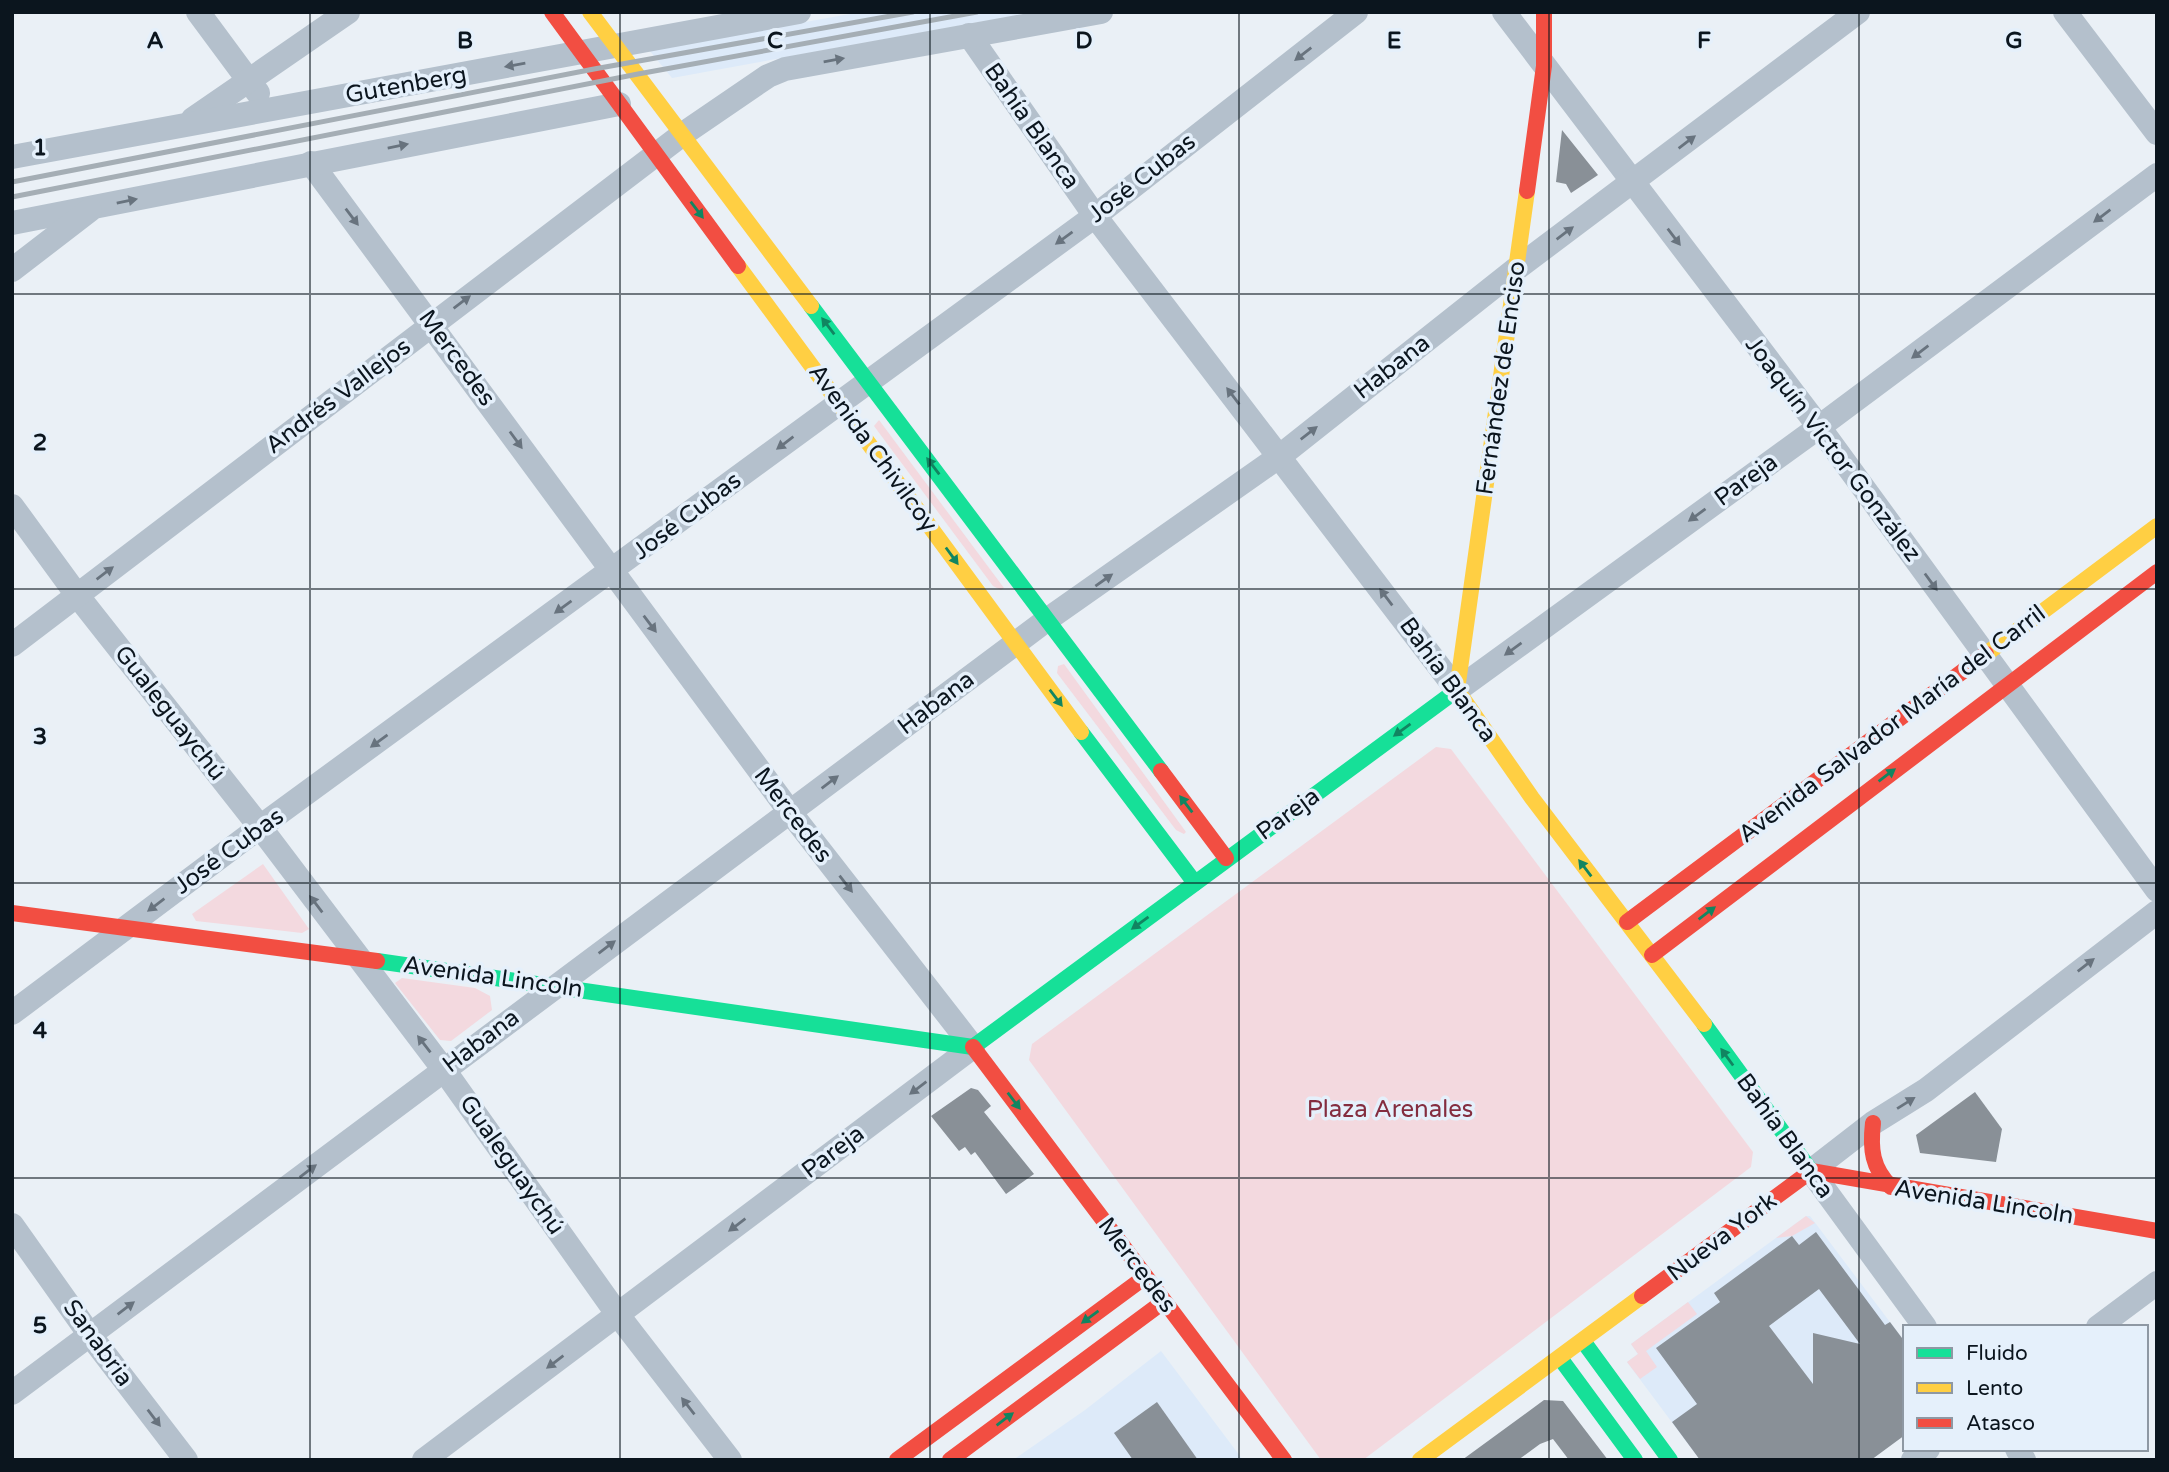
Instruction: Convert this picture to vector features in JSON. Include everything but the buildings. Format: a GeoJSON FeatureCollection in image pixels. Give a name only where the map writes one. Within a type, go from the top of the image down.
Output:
{"type":"FeatureCollection","features":[{"type":"Feature","properties":{"kind":"street"},"geometry":{"type":"LineString","coordinates":[[198,12],[270,109]]}},
{"type":"Feature","properties":{"kind":"street"},"geometry":{"type":"LineString","coordinates":[[184,125],[348,12]]}},
{"type":"Feature","properties":{"kind":"street","name":"Avenida Chivilcoy"},"geometry":{"type":"LineString","coordinates":[[552,12],[1015,644],[1195,883]]}},
{"type":"Feature","properties":{"kind":"street","name":"Avenida Chivilcoy"},"geometry":{"type":"LineString","coordinates":[[590,12],[1226,858]]}},
{"type":"Feature","properties":{"kind":"street","name":"Gutenberg"},"geometry":{"type":"LineString","coordinates":[[12,157],[799,12]]}},
{"type":"Feature","properties":{"kind":"street"},"geometry":{"type":"LineString","coordinates":[[969,36],[1101,12]]}},
{"type":"Feature","properties":{"kind":"street","name":"José Cubas"},"geometry":{"type":"LineString","coordinates":[[12,1013],[260,827],[1095,216],[1356,12]]}},
{"type":"Feature","properties":{"kind":"street","name":"Joaquín Victor González"},"geometry":{"type":"LineString","coordinates":[[1504,12],[1819,427],[2157,890]]}},
{"type":"Feature","properties":{"kind":"street","name":"Fernández de Enciso"},"geometry":{"type":"LineString","coordinates":[[1457,690],[1544,66],[1544,12]]}},
{"type":"Feature","properties":{"kind":"street","name":"Fernández de Enciso"},"geometry":{"type":"LineString","coordinates":[[1544,66],[1557,30],[1559,12]]}},
{"type":"Feature","properties":{"kind":"street","name":"Habana"},"geometry":{"type":"LineString","coordinates":[[12,1393],[1048,619],[1280,456],[1516,269],[1858,12]]}},
{"type":"Feature","properties":{"kind":"street"},"geometry":{"type":"LineString","coordinates":[[2065,12],[2157,133]]}},
{"type":"Feature","properties":{"kind":"street","name":"Andrés Vallejos"},"geometry":{"type":"LineString","coordinates":[[12,645],[683,134],[768,76],[785,69],[969,36]]}},
{"type":"Feature","properties":{"kind":"street","name":"Bahía Blanca"},"geometry":{"type":"LineString","coordinates":[[969,36],[1095,216],[1457,690],[1532,798],[1628,922],[1924,1325]]}},
{"type":"Feature","properties":{"kind":"street"},"geometry":{"type":"LineString","coordinates":[[12,223],[619,104]]}},
{"type":"Feature","properties":{"kind":"street","name":"Mercedes"},"geometry":{"type":"LineString","coordinates":[[311,163],[433,324],[611,572],[790,812],[973,1047],[1284,1460]]}},
{"type":"Feature","properties":{"kind":"street","name":"Pareja"},"geometry":{"type":"LineString","coordinates":[[424,1460],[1226,858],[1819,427],[2157,175]]}},
{"type":"Feature","properties":{"kind":"street"},"geometry":{"type":"LineString","coordinates":[[12,270],[93,208]]}},
{"type":"Feature","properties":{"kind":"street","name":"Gualeguaychú"},"geometry":{"type":"LineString","coordinates":[[12,506],[77,595],[260,827],[444,1069],[618,1315],[730,1460]]}},
{"type":"Feature","properties":{"kind":"street","name":"Avenida Salvador María del Carril"},"geometry":{"type":"LineString","coordinates":[[1628,922],[2157,526]]}},
{"type":"Feature","properties":{"kind":"street","name":"Avenida Salvador María del Carril"},"geometry":{"type":"LineString","coordinates":[[1652,955],[2006,683],[2157,572]]}},
{"type":"Feature","properties":{"kind":"street","name":"Nueva York"},"geometry":{"type":"LineString","coordinates":[[1420,1460],[1873,1123],[1926,1090],[2157,912]]}},
{"type":"Feature","properties":{"kind":"street","name":"Avenida Lincoln"},"geometry":{"type":"LineString","coordinates":[[12,913],[556,985],[973,1047]]}},
{"type":"Feature","properties":{"kind":"street"},"geometry":{"type":"LineString","coordinates":[[1873,1123],[1871,1158],[1878,1173],[1891,1187]]}},
{"type":"Feature","properties":{"kind":"street","name":"Avenida Lincoln"},"geometry":{"type":"LineString","coordinates":[[1811,1171],[2157,1231]]}},
{"type":"Feature","properties":{"kind":"street","name":"Sanabria"},"geometry":{"type":"LineString","coordinates":[[12,1225],[90,1335],[186,1460]]}},
{"type":"Feature","properties":{"kind":"street"},"geometry":{"type":"LineString","coordinates":[[897,1460],[1144,1277]]}},
{"type":"Feature","properties":{"kind":"street"},"geometry":{"type":"LineString","coordinates":[[2101,1325],[2157,1283]]}},
{"type":"Feature","properties":{"kind":"street"},"geometry":{"type":"LineString","coordinates":[[950,1460],[1163,1302]]}},
{"type":"Feature","properties":{"kind":"street"},"geometry":{"type":"LineString","coordinates":[[1583,1341],[1670,1460]]}},
{"type":"Feature","properties":{"kind":"street"},"geometry":{"type":"LineString","coordinates":[[1560,1358],[1635,1460]]}},
{"type":"Feature","properties":{"kind":"shaded area"},"geometry":{"type":"Polygon","coordinates":[[[861,12],[1034,12],[672,78],[649,50],[861,12]]]}},
{"type":"Feature","properties":{"kind":"shaded area"},"geometry":{"type":"Polygon","coordinates":[[[1806,1216],[1810,1216],[1903,1339],[1903,1349],[1871,1460],[1700,1460],[1627,1362],[1638,1354],[1631,1344],[1806,1216]]]}},
{"type":"Feature","properties":{"kind":"shaded area"},"geometry":{"type":"Polygon","coordinates":[[[1161,1351],[1243,1460],[1013,1460],[1085,1410],[1161,1351]]]}},
{"type":"Feature","properties":{"kind":"green space"},"geometry":{"type":"Polygon","coordinates":[[[879,420],[1004,588],[1001,590],[993,586],[874,426],[879,420]]]}},
{"type":"Feature","properties":{"kind":"green space"},"geometry":{"type":"Polygon","coordinates":[[[1064,664],[1186,832],[1184,834],[1176,830],[1057,673],[1058,666],[1064,664]]]}},
{"type":"Feature","properties":{"kind":"green space","name":"Plaza Arenales"},"geometry":{"type":"Polygon","coordinates":[[[1436,747],[1451,749],[1753,1152],[1751,1167],[1363,1460],[1321,1460],[1029,1060],[1032,1044],[1436,747]]]}},
{"type":"Feature","properties":{"kind":"green space"},"geometry":{"type":"Polygon","coordinates":[[[263,864],[309,929],[302,933],[196,921],[192,914],[263,864]]]}},
{"type":"Feature","properties":{"kind":"green space"},"geometry":{"type":"Polygon","coordinates":[[[402,978],[475,988],[490,996],[492,1010],[451,1041],[440,1040],[395,983],[402,978]]]}},
{"type":"Feature","properties":{"kind":"green space"},"geometry":{"type":"Polygon","coordinates":[[[1806,1216],[1815,1223],[1792,1236],[1776,1238],[1806,1216]]]}},
{"type":"Feature","properties":{"kind":"green space"},"geometry":{"type":"Polygon","coordinates":[[[1688,1302],[1697,1314],[1646,1351],[1657,1367],[1640,1379],[1627,1362],[1638,1354],[1631,1344],[1688,1302]]]}},
{"type":"Feature","properties":{"kind":"railway"},"geometry":{"type":"LineString","coordinates":[[12,182],[594,69],[913,12]]}},
{"type":"Feature","properties":{"kind":"railway"},"geometry":{"type":"LineString","coordinates":[[12,197],[638,74],[977,12]]}},
{"type":"Feature","properties":{"kind":"traffic: fast"},"geometry":{"type":"LineString","coordinates":[[811,306],[1161,771]]}},
{"type":"Feature","properties":{"kind":"traffic: fast"},"geometry":{"type":"LineString","coordinates":[[973,1047],[1457,690]]}},
{"type":"Feature","properties":{"kind":"traffic: fast"},"geometry":{"type":"LineString","coordinates":[[1081,732],[1195,883]]}},
{"type":"Feature","properties":{"kind":"traffic: fast"},"geometry":{"type":"LineString","coordinates":[[377,961],[973,1047]]}},
{"type":"Feature","properties":{"kind":"traffic: fast"},"geometry":{"type":"LineString","coordinates":[[1704,1024],[1811,1171]]}},
{"type":"Feature","properties":{"kind":"traffic: fast"},"geometry":{"type":"LineString","coordinates":[[1583,1341],[1670,1460]]}},
{"type":"Feature","properties":{"kind":"traffic: fast"},"geometry":{"type":"LineString","coordinates":[[1560,1358],[1635,1460]]}},
{"type":"Feature","properties":{"kind":"traffic: slow"},"geometry":{"type":"LineString","coordinates":[[590,12],[811,306]]}},
{"type":"Feature","properties":{"kind":"traffic: slow"},"geometry":{"type":"LineString","coordinates":[[1457,690],[1527,191]]}},
{"type":"Feature","properties":{"kind":"traffic: slow"},"geometry":{"type":"LineString","coordinates":[[738,266],[1081,732]]}},
{"type":"Feature","properties":{"kind":"traffic: slow"},"geometry":{"type":"LineString","coordinates":[[1986,654],[2157,526]]}},
{"type":"Feature","properties":{"kind":"traffic: slow"},"geometry":{"type":"LineString","coordinates":[[1457,690],[1532,798],[1704,1024]]}},
{"type":"Feature","properties":{"kind":"traffic: slow"},"geometry":{"type":"LineString","coordinates":[[1420,1460],[1642,1296]]}},
{"type":"Feature","properties":{"kind":"traffic: jam"},"geometry":{"type":"LineString","coordinates":[[552,12],[738,266]]}},
{"type":"Feature","properties":{"kind":"traffic: jam"},"geometry":{"type":"LineString","coordinates":[[1527,191],[1544,66],[1544,12]]}},
{"type":"Feature","properties":{"kind":"traffic: jam"},"geometry":{"type":"LineString","coordinates":[[1652,955],[2157,572]]}},
{"type":"Feature","properties":{"kind":"traffic: jam"},"geometry":{"type":"LineString","coordinates":[[1627,922],[1986,654]]}},
{"type":"Feature","properties":{"kind":"traffic: jam"},"geometry":{"type":"LineString","coordinates":[[1161,771],[1226,858]]}},
{"type":"Feature","properties":{"kind":"traffic: jam"},"geometry":{"type":"LineString","coordinates":[[12,913],[377,961]]}},
{"type":"Feature","properties":{"kind":"traffic: jam"},"geometry":{"type":"LineString","coordinates":[[973,1047],[1284,1460]]}},
{"type":"Feature","properties":{"kind":"traffic: jam"},"geometry":{"type":"LineString","coordinates":[[1873,1123],[1874,1158],[1880,1173],[1891,1187]]}},
{"type":"Feature","properties":{"kind":"traffic: jam"},"geometry":{"type":"LineString","coordinates":[[1811,1171],[2157,1231]]}},
{"type":"Feature","properties":{"kind":"traffic: jam"},"geometry":{"type":"LineString","coordinates":[[1642,1296],[1811,1171]]}},
{"type":"Feature","properties":{"kind":"traffic: jam"},"geometry":{"type":"LineString","coordinates":[[897,1460],[1145,1277]]}},
{"type":"Feature","properties":{"kind":"traffic: jam"},"geometry":{"type":"LineString","coordinates":[[950,1460],[1163,1302]]}}]}
